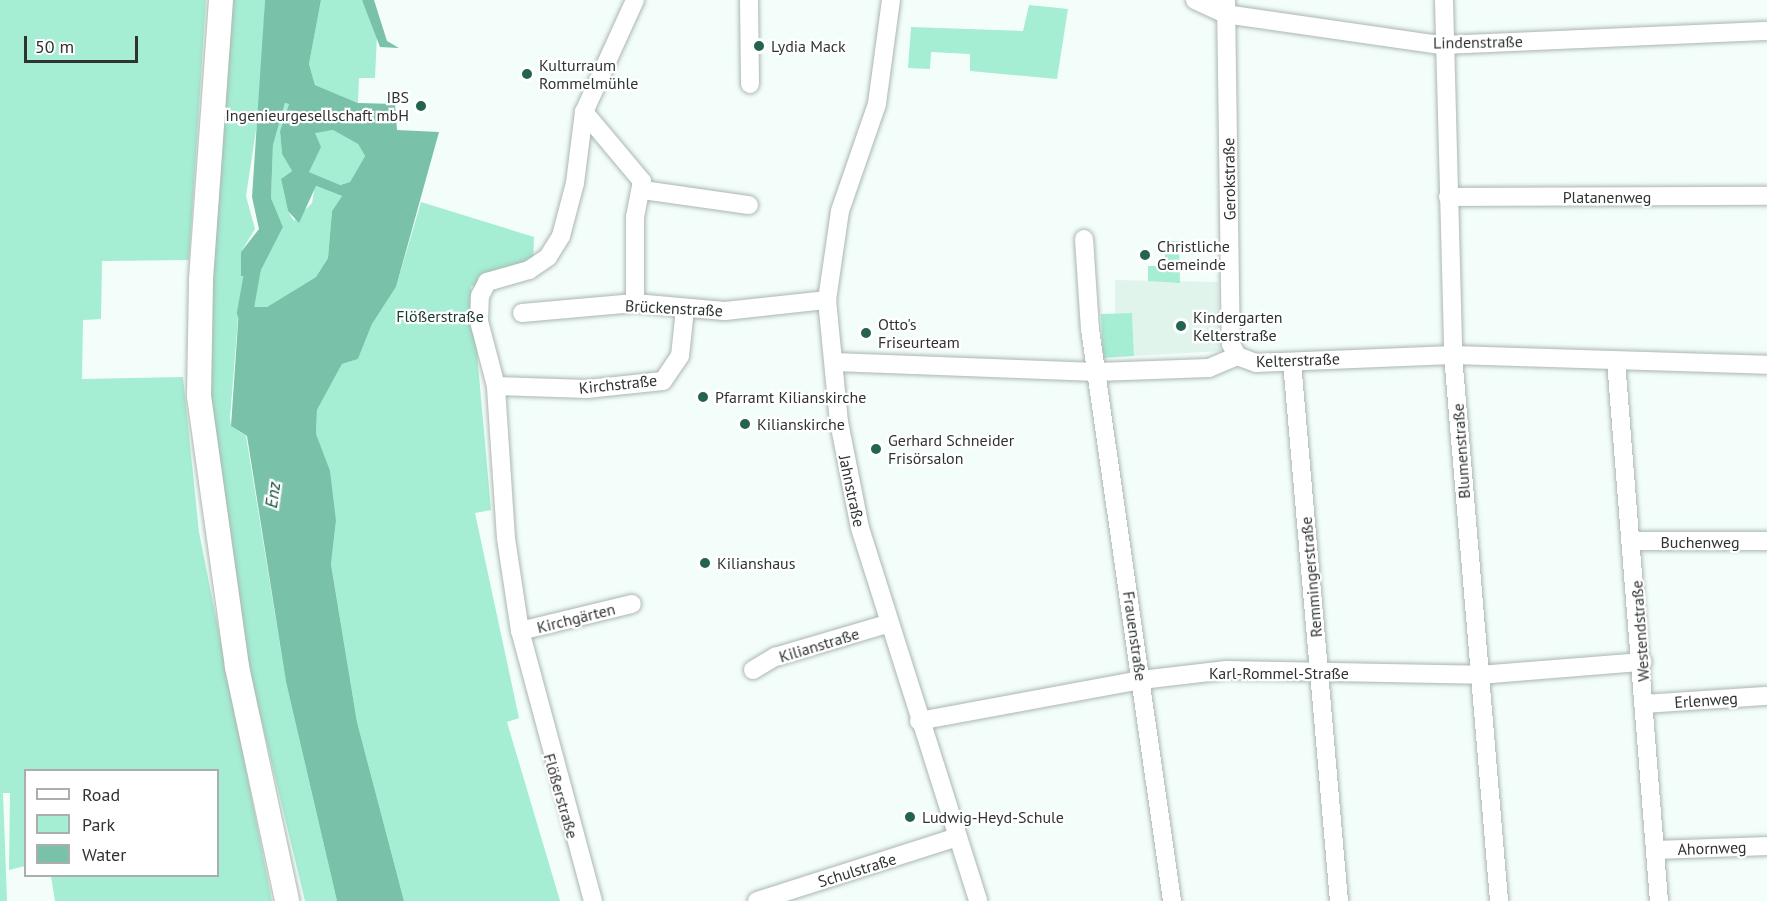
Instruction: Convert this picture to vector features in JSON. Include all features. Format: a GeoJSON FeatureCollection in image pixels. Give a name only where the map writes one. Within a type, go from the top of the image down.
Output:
{"type":"FeatureCollection","features":[{"type":"Feature","properties":{"kind":"main road"},"geometry":{"type":"LineString","coordinates":[[221,0],[201,282],[199,396],[235,655],[288,901]]}},
{"type":"Feature","properties":{"kind":"street","name":"Flößerstraße"},"geometry":{"type":"LineString","coordinates":[[593,901],[520,631],[506,538],[496,386],[479,321],[480,296],[487,282],[529,270],[548,257],[561,236],[585,112],[635,0]]}},
{"type":"Feature","properties":{"kind":"street"},"geometry":{"type":"LineString","coordinates":[[749,0],[750,84]]}},
{"type":"Feature","properties":{"kind":"street","name":"Jahnstraße"},"geometry":{"type":"LineString","coordinates":[[891,0],[877,104],[840,211],[827,300],[845,460],[887,624],[978,901]]}},
{"type":"Feature","properties":{"kind":"street","name":"Lindenstraße"},"geometry":{"type":"LineString","coordinates":[[1195,0],[1441,45],[1767,31]]}},
{"type":"Feature","properties":{"kind":"street","name":"Blumenstraße"},"geometry":{"type":"LineString","coordinates":[[1444,0],[1441,45],[1453,354],[1499,901]]}},
{"type":"Feature","properties":{"kind":"street","name":"Gerokstraße"},"geometry":{"type":"LineString","coordinates":[[1225,7],[1231,344],[1237,356]]}},
{"type":"Feature","properties":{"kind":"street"},"geometry":{"type":"LineString","coordinates":[[585,112],[642,181],[643,190],[635,217],[635,303]]}},
{"type":"Feature","properties":{"kind":"street"},"geometry":{"type":"LineString","coordinates":[[643,190],[749,205]]}},
{"type":"Feature","properties":{"kind":"street","name":"Platanenweg"},"geometry":{"type":"LineString","coordinates":[[1448,197],[1767,196]]}},
{"type":"Feature","properties":{"kind":"street","name":"Frauenstraße"},"geometry":{"type":"LineString","coordinates":[[1084,239],[1096,372],[1172,901]]}},
{"type":"Feature","properties":{"kind":"street","name":"Brückenstraße"},"geometry":{"type":"LineString","coordinates":[[522,313],[635,303],[685,309],[763,309],[827,300]]}},
{"type":"Feature","properties":{"kind":"street","name":"Kirchstraße"},"geometry":{"type":"LineString","coordinates":[[496,386],[587,389],[663,381],[680,356],[685,309]]}},
{"type":"Feature","properties":{"kind":"street","name":"Kelterstraße"},"geometry":{"type":"LineString","coordinates":[[834,362],[1096,372],[1209,368],[1237,356],[1256,363],[1453,354],[1767,365]]}},
{"type":"Feature","properties":{"kind":"street","name":"Westendstraße"},"geometry":{"type":"LineString","coordinates":[[1616,361],[1634,541],[1659,901]]}},
{"type":"Feature","properties":{"kind":"street","name":"Remmingerstraße"},"geometry":{"type":"LineString","coordinates":[[1292,362],[1339,901]]}},
{"type":"Feature","properties":{"kind":"street","name":"Buchenweg"},"geometry":{"type":"LineString","coordinates":[[1634,541],[1767,542]]}},
{"type":"Feature","properties":{"kind":"street","name":"Kirchgärten"},"geometry":{"type":"LineString","coordinates":[[520,631],[632,604]]}},
{"type":"Feature","properties":{"kind":"street","name":"Kilianstraße"},"geometry":{"type":"LineString","coordinates":[[753,670],[775,657],[887,624]]}},
{"type":"Feature","properties":{"kind":"street","name":"Karl-Rommel-Straße"},"geometry":{"type":"LineString","coordinates":[[919,721],[1141,680],[1226,670],[1319,674],[1479,675],[1642,662]]}},
{"type":"Feature","properties":{"kind":"street","name":"Erlenweg"},"geometry":{"type":"LineString","coordinates":[[1645,704],[1767,696]]}},
{"type":"Feature","properties":{"kind":"street","name":"Schulstraße"},"geometry":{"type":"LineString","coordinates":[[757,901],[957,837]]}},
{"type":"Feature","properties":{"kind":"street","name":"Ahornweg"},"geometry":{"type":"LineString","coordinates":[[1657,850],[1767,846]]}},
{"type":"Feature","properties":{"kind":"shaded area"},"geometry":{"type":"Polygon","coordinates":[[[1115,280],[1218,282],[1220,351],[1134,356],[1132,313],[1115,314],[1115,280]]]}},
{"type":"Feature","properties":{"kind":"green space"},"geometry":{"type":"Polygon","coordinates":[[[0,0],[206,0],[189,260],[102,261],[101,319],[83,320],[82,379],[183,377],[199,532],[272,901],[55,901],[51,877],[219,877],[219,769],[24,769],[24,866],[9,870],[10,793],[3,793],[7,901],[0,901],[0,0]]]}},
{"type":"Feature","properties":{"kind":"green space"},"geometry":{"type":"Polygon","coordinates":[[[229,0],[265,0],[260,104],[246,196],[255,229],[241,252],[241,276],[258,276],[283,227],[271,198],[273,145],[285,103],[289,104],[280,131],[282,154],[292,171],[281,179],[288,211],[294,221],[312,203],[315,186],[342,196],[332,211],[328,258],[316,277],[267,307],[254,307],[240,294],[230,418],[231,426],[246,436],[286,682],[337,901],[305,901],[234,607],[207,368],[229,0]]]}},
{"type":"Feature","properties":{"kind":"green space"},"geometry":{"type":"Polygon","coordinates":[[[321,0],[362,0],[377,35],[375,78],[359,78],[358,103],[315,85],[309,64],[321,0]]]}},
{"type":"Feature","properties":{"kind":"green space"},"geometry":{"type":"Polygon","coordinates":[[[1029,5],[1068,9],[1057,79],[970,71],[970,54],[931,52],[930,69],[908,68],[911,27],[1023,31],[1029,5]]]}},
{"type":"Feature","properties":{"kind":"green space"},"geometry":{"type":"Polygon","coordinates":[[[333,130],[358,144],[365,156],[350,182],[339,185],[309,172],[315,132],[333,130]]]}},
{"type":"Feature","properties":{"kind":"green space"},"geometry":{"type":"Polygon","coordinates":[[[421,202],[534,237],[533,263],[486,288],[471,286],[491,510],[475,513],[519,718],[507,722],[560,901],[404,901],[357,722],[331,563],[336,522],[316,434],[317,410],[342,364],[358,359],[372,324],[396,287],[421,202]]]}},
{"type":"Feature","properties":{"kind":"green space"},"geometry":{"type":"Polygon","coordinates":[[[1166,241],[1179,241],[1180,283],[1148,281],[1148,266],[1164,266],[1166,241]]]}},
{"type":"Feature","properties":{"kind":"green space"},"geometry":{"type":"Polygon","coordinates":[[[1132,313],[1134,356],[1103,358],[1101,314],[1132,313]]]}},
{"type":"Feature","properties":{"kind":"water","name":"Enz"},"geometry":{"type":"Polygon","coordinates":[[[265,0],[321,0],[309,64],[315,85],[358,103],[395,104],[397,130],[439,132],[396,287],[372,324],[358,359],[342,364],[317,410],[316,434],[330,471],[336,521],[331,564],[357,722],[404,901],[337,901],[286,682],[247,436],[231,426],[240,294],[256,291],[254,307],[267,307],[316,277],[328,258],[332,211],[342,196],[316,186],[299,223],[288,211],[281,179],[292,171],[282,154],[280,131],[289,104],[285,103],[273,145],[271,198],[283,227],[258,276],[241,276],[241,252],[259,229],[252,197],[265,0]],[[333,130],[315,133],[321,147],[309,172],[340,185],[350,182],[365,156],[358,144],[333,130]]]}},
{"type":"Feature","properties":{"kind":"water"},"geometry":{"type":"Polygon","coordinates":[[[362,0],[374,0],[387,41],[399,48],[380,47],[362,0]]]}},
{"type":"Feature","properties":{"kind":"waterway"},"geometry":{"type":"LineString","coordinates":[[245,313],[255,257]]}},
{"type":"Feature","properties":{"kind":"place","name":"Lydia Mack"},"geometry":{"type":"Point","coordinates":[759,46]}},
{"type":"Feature","properties":{"kind":"place","name":"Kulturraum Rommelmühle"},"geometry":{"type":"Point","coordinates":[527,74]}},
{"type":"Feature","properties":{"kind":"place","name":"IBS Ingenieurgesellschaft mbH"},"geometry":{"type":"Point","coordinates":[421,106]}},
{"type":"Feature","properties":{"kind":"place","name":"Christliche Gemeinde"},"geometry":{"type":"Point","coordinates":[1145,255]}},
{"type":"Feature","properties":{"kind":"place","name":"Kindergarten Kelterstraße"},"geometry":{"type":"Point","coordinates":[1181,326]}},
{"type":"Feature","properties":{"kind":"place","name":"Otto's Friseurteam"},"geometry":{"type":"Point","coordinates":[866,333]}},
{"type":"Feature","properties":{"kind":"place","name":"Pfarramt Kilianskirche"},"geometry":{"type":"Point","coordinates":[703,397]}},
{"type":"Feature","properties":{"kind":"place","name":"Kilianskirche"},"geometry":{"type":"Point","coordinates":[745,424]}},
{"type":"Feature","properties":{"kind":"place","name":"Gerhard Schneider Frisörsalon"},"geometry":{"type":"Point","coordinates":[876,449]}},
{"type":"Feature","properties":{"kind":"place","name":"Kilianshaus"},"geometry":{"type":"Point","coordinates":[705,563]}},
{"type":"Feature","properties":{"kind":"place","name":"Ludwig-Heyd-Schule"},"geometry":{"type":"Point","coordinates":[910,817]}}]}
